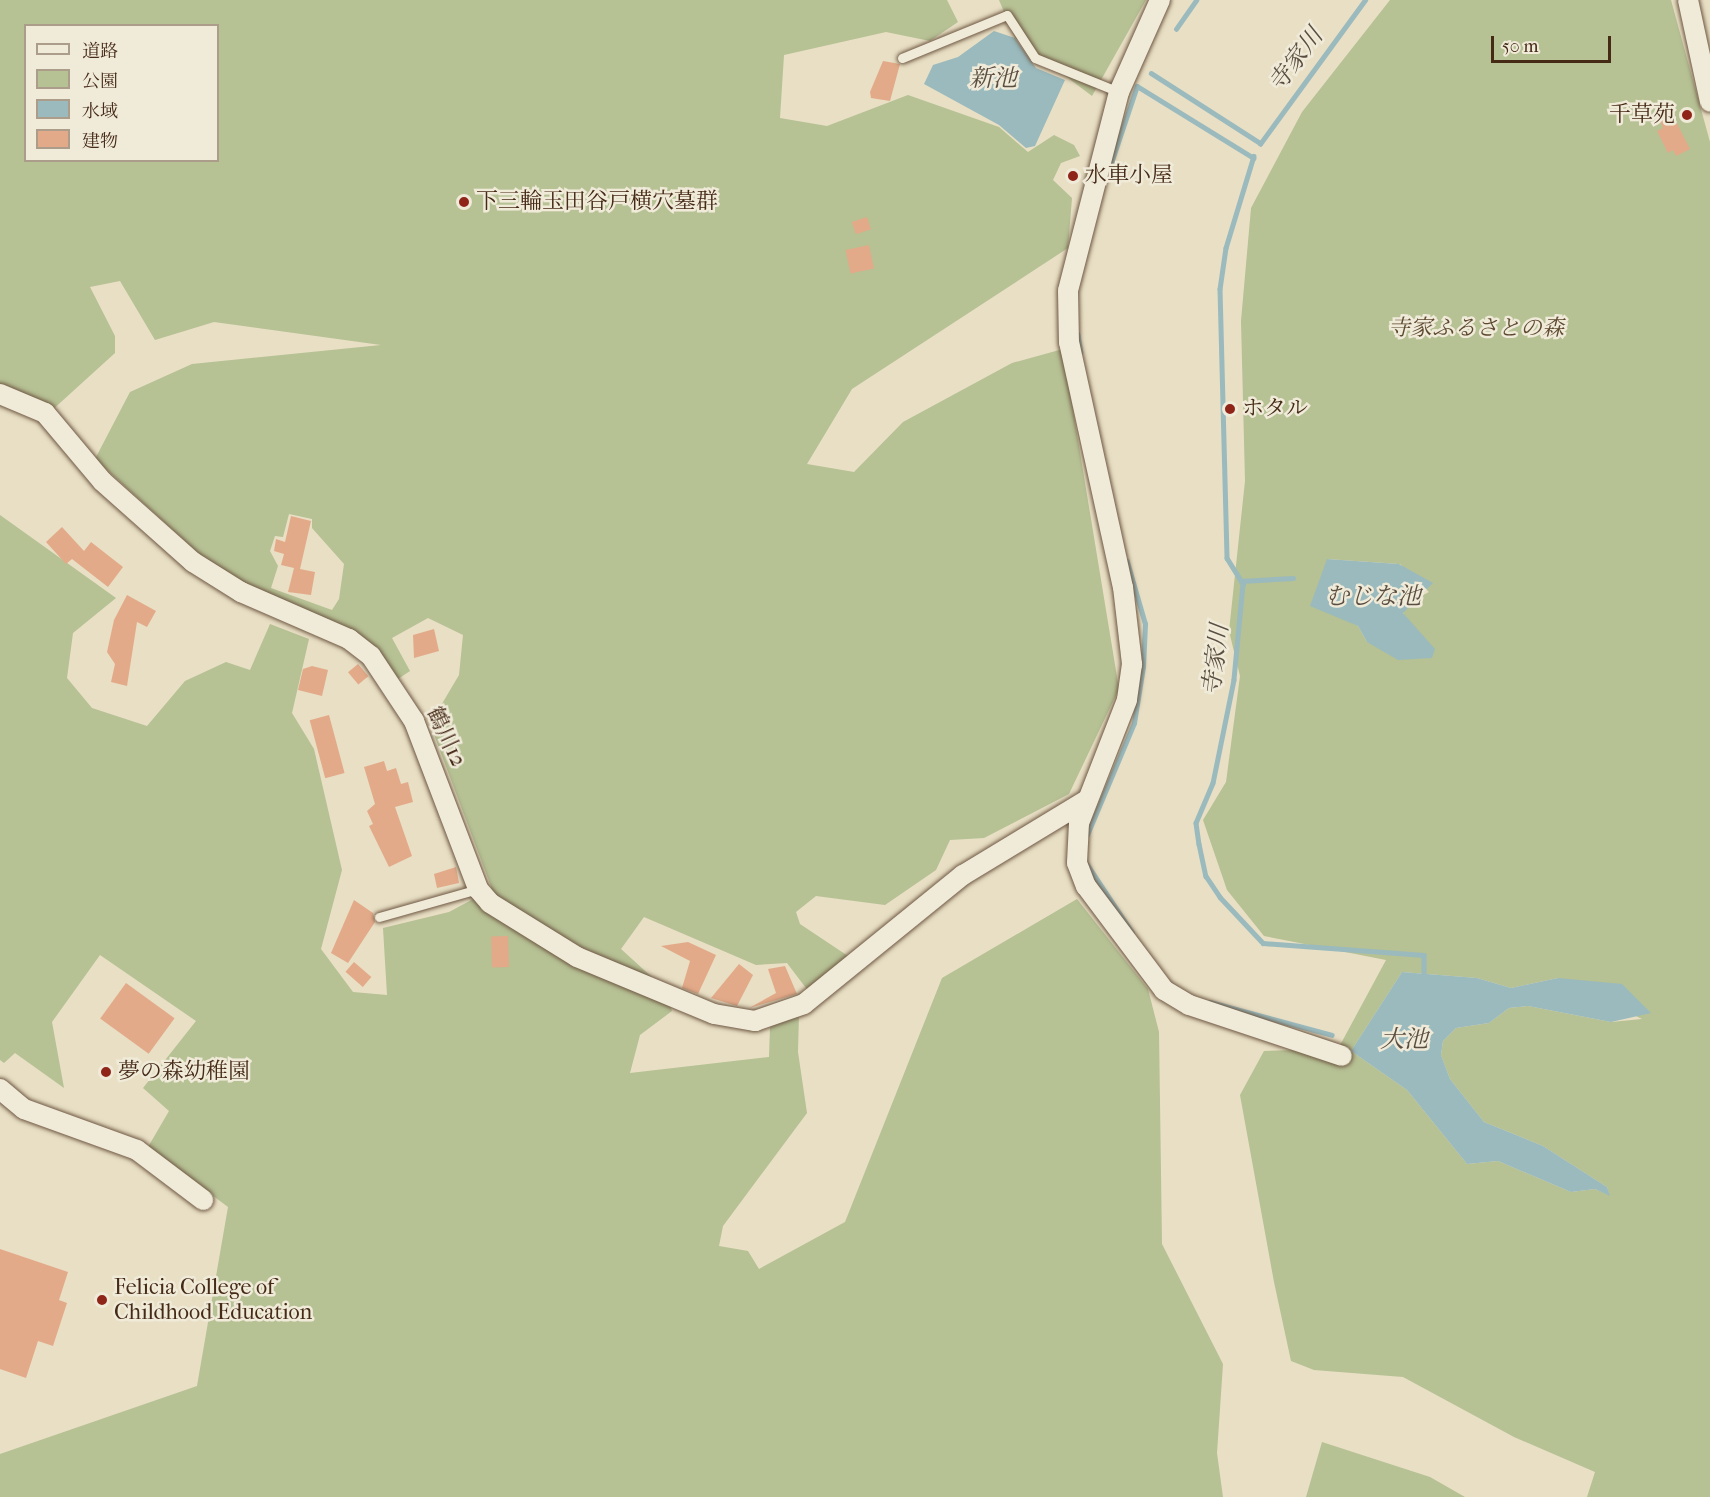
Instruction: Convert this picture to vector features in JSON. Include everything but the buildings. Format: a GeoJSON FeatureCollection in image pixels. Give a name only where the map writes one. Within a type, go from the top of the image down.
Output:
{"type":"FeatureCollection","features":[{"type":"Feature","properties":{"kind":"street"},"geometry":{"type":"LineString","coordinates":[[1160,0],[1119,92],[1068,291],[1069,342],[1123,587],[1132,664],[1127,700],[1085,801],[1076,838],[1080,874],[1164,990],[1189,1005],[1342,1056]]}},
{"type":"Feature","properties":{"kind":"street"},"geometry":{"type":"LineString","coordinates":[[1688,0],[1710,102]]}},
{"type":"Feature","properties":{"kind":"street","name":"鶴川12"},"geometry":{"type":"LineString","coordinates":[[0,394],[45,413],[102,481],[193,562],[242,592],[349,639],[371,656],[409,712],[435,766],[477,889],[490,903],[577,957],[727,1018],[755,1021],[788,1012],[848,972],[963,875],[1085,801]]}},
{"type":"Feature","properties":{"kind":"street"},"geometry":{"type":"LineString","coordinates":[[0,1089],[24,1109],[137,1150],[202,1200]]}},
{"type":"Feature","properties":{"kind":"lane"},"geometry":{"type":"LineString","coordinates":[[903,58],[1007,15],[1035,58],[1119,92]]}},
{"type":"Feature","properties":{"kind":"lane"},"geometry":{"type":"LineString","coordinates":[[380,917],[477,889]]}},
{"type":"Feature","properties":{"kind":"green space"},"geometry":{"type":"Polygon","coordinates":[[[0,0],[947,0],[958,22],[930,41],[886,32],[784,55],[780,118],[827,126],[908,95],[999,127],[1028,152],[1054,135],[1074,145],[1080,156],[1061,163],[1053,180],[1072,198],[1068,248],[852,389],[807,464],[854,472],[903,422],[1012,363],[1063,349],[1119,689],[1069,794],[984,838],[950,840],[936,870],[885,905],[816,896],[796,912],[800,924],[851,958],[809,992],[787,963],[756,965],[644,917],[621,949],[665,989],[672,1011],[640,1035],[630,1073],[769,1057],[770,1027],[799,1014],[798,1052],[807,1113],[723,1226],[719,1246],[748,1251],[759,1269],[845,1222],[942,978],[1077,899],[1148,989],[1159,1032],[1162,1244],[1223,1364],[1217,1453],[1223,1497],[0,1497],[0,1454],[197,1386],[228,1207],[148,1147],[169,1111],[143,1088],[196,1021],[100,955],[52,1022],[64,1088],[15,1053],[4,1063],[0,1060],[0,515],[116,598],[73,633],[67,678],[92,708],[147,726],[185,681],[226,662],[250,670],[270,624],[309,639],[292,713],[314,749],[342,870],[321,949],[353,992],[387,995],[383,928],[449,912],[492,889],[430,724],[459,675],[463,635],[428,618],[392,638],[410,671],[398,679],[206,560],[95,459],[130,392],[192,364],[381,345],[214,322],[155,340],[120,281],[90,287],[115,336],[115,353],[50,412],[0,394],[0,0]],[[289,514],[283,537],[275,536],[270,551],[278,566],[271,588],[332,610],[339,599],[344,564],[312,528],[312,519],[289,514]]]}},
{"type":"Feature","properties":{"kind":"green space"},"geometry":{"type":"Polygon","coordinates":[[[999,0],[1146,0],[1092,96],[1015,38],[999,0]]]}},
{"type":"Feature","properties":{"kind":"green space","name":"寺家ふるさとの森"},"geometry":{"type":"Polygon","coordinates":[[[1390,0],[1671,0],[1710,142],[1710,1497],[1587,1497],[1595,1472],[1514,1437],[1403,1377],[1314,1370],[1291,1361],[1274,1282],[1240,1095],[1264,1051],[1338,1049],[1386,960],[1264,936],[1227,890],[1203,820],[1226,782],[1240,676],[1229,631],[1245,481],[1241,321],[1251,208],[1302,112],[1390,0]],[[1327,559],[1338,615],[1358,626],[1367,642],[1410,623],[1403,613],[1406,604],[1429,592],[1400,564],[1327,559]],[[1402,972],[1351,1051],[1407,1090],[1467,1164],[1498,1161],[1571,1192],[1595,1189],[1609,1195],[1607,1187],[1543,1146],[1484,1122],[1450,1079],[1441,1055],[1443,1041],[1456,1028],[1489,1023],[1509,1008],[1528,1006],[1611,1022],[1642,1019],[1558,978],[1511,988],[1477,978],[1402,972]]]}},
{"type":"Feature","properties":{"kind":"green space"},"geometry":{"type":"Polygon","coordinates":[[[1322,1442],[1430,1477],[1465,1497],[1306,1497],[1322,1442]]]}},
{"type":"Feature","properties":{"kind":"water","name":"新池"},"geometry":{"type":"Polygon","coordinates":[[[994,31],[1015,38],[1036,68],[1065,80],[1035,146],[1026,148],[999,125],[924,84],[933,65],[958,57],[994,31]]]}},
{"type":"Feature","properties":{"kind":"water","name":"むじな池"},"geometry":{"type":"Polygon","coordinates":[[[1327,559],[1399,564],[1433,583],[1403,613],[1435,649],[1432,658],[1398,660],[1367,642],[1358,626],[1310,606],[1327,559]]]}},
{"type":"Feature","properties":{"kind":"water","name":"大池"},"geometry":{"type":"Polygon","coordinates":[[[1402,972],[1477,978],[1511,988],[1558,978],[1622,984],[1651,1013],[1611,1022],[1528,1006],[1509,1008],[1489,1023],[1456,1028],[1443,1041],[1441,1055],[1450,1079],[1484,1122],[1543,1146],[1607,1187],[1610,1196],[1595,1189],[1571,1192],[1498,1161],[1467,1164],[1407,1090],[1351,1051],[1402,972]]]}},
{"type":"Feature","properties":{"kind":"waterway"},"geometry":{"type":"LineString","coordinates":[[1176,29],[1196,0]]}},
{"type":"Feature","properties":{"kind":"waterway","name":"寺家川"},"geometry":{"type":"LineString","coordinates":[[1260,144],[1365,0]]}},
{"type":"Feature","properties":{"kind":"waterway"},"geometry":{"type":"LineString","coordinates":[[1151,73],[1260,143]]}},
{"type":"Feature","properties":{"kind":"waterway"},"geometry":{"type":"LineString","coordinates":[[1110,166],[1137,86],[1254,158]]}},
{"type":"Feature","properties":{"kind":"waterway","name":"寺家川"},"geometry":{"type":"LineString","coordinates":[[1254,156],[1226,248],[1220,289],[1227,558],[1243,584],[1234,680],[1213,783],[1196,823],[1199,844],[1206,876],[1220,897],[1263,943],[1424,955],[1424,979]]}},
{"type":"Feature","properties":{"kind":"waterway"},"geometry":{"type":"LineString","coordinates":[[1078,334],[1081,352]]}},
{"type":"Feature","properties":{"kind":"waterway"},"geometry":{"type":"LineString","coordinates":[[1087,835],[1134,723],[1143,667],[1145,624],[1127,562]]}},
{"type":"Feature","properties":{"kind":"waterway"},"geometry":{"type":"LineString","coordinates":[[1241,581],[1293,578]]}},
{"type":"Feature","properties":{"kind":"waterway"},"geometry":{"type":"LineString","coordinates":[[1087,864],[1132,932]]}},
{"type":"Feature","properties":{"kind":"waterway"},"geometry":{"type":"LineString","coordinates":[[1210,1002],[1332,1035]]}},
{"type":"Feature","properties":{"kind":"place","name":"千草苑"},"geometry":{"type":"Point","coordinates":[1687,115]}},
{"type":"Feature","properties":{"kind":"place","name":"水車小屋"},"geometry":{"type":"Point","coordinates":[1073,176]}},
{"type":"Feature","properties":{"kind":"place","name":"下三輪玉田谷戸横穴墓群"},"geometry":{"type":"Point","coordinates":[464,202]}},
{"type":"Feature","properties":{"kind":"place","name":"ホタル"},"geometry":{"type":"Point","coordinates":[1230,409]}},
{"type":"Feature","properties":{"kind":"place","name":"夢の森幼稚園"},"geometry":{"type":"Point","coordinates":[106,1072]}},
{"type":"Feature","properties":{"kind":"place","name":"Felicia College of Childhood Education"},"geometry":{"type":"Point","coordinates":[102,1300]}}]}
